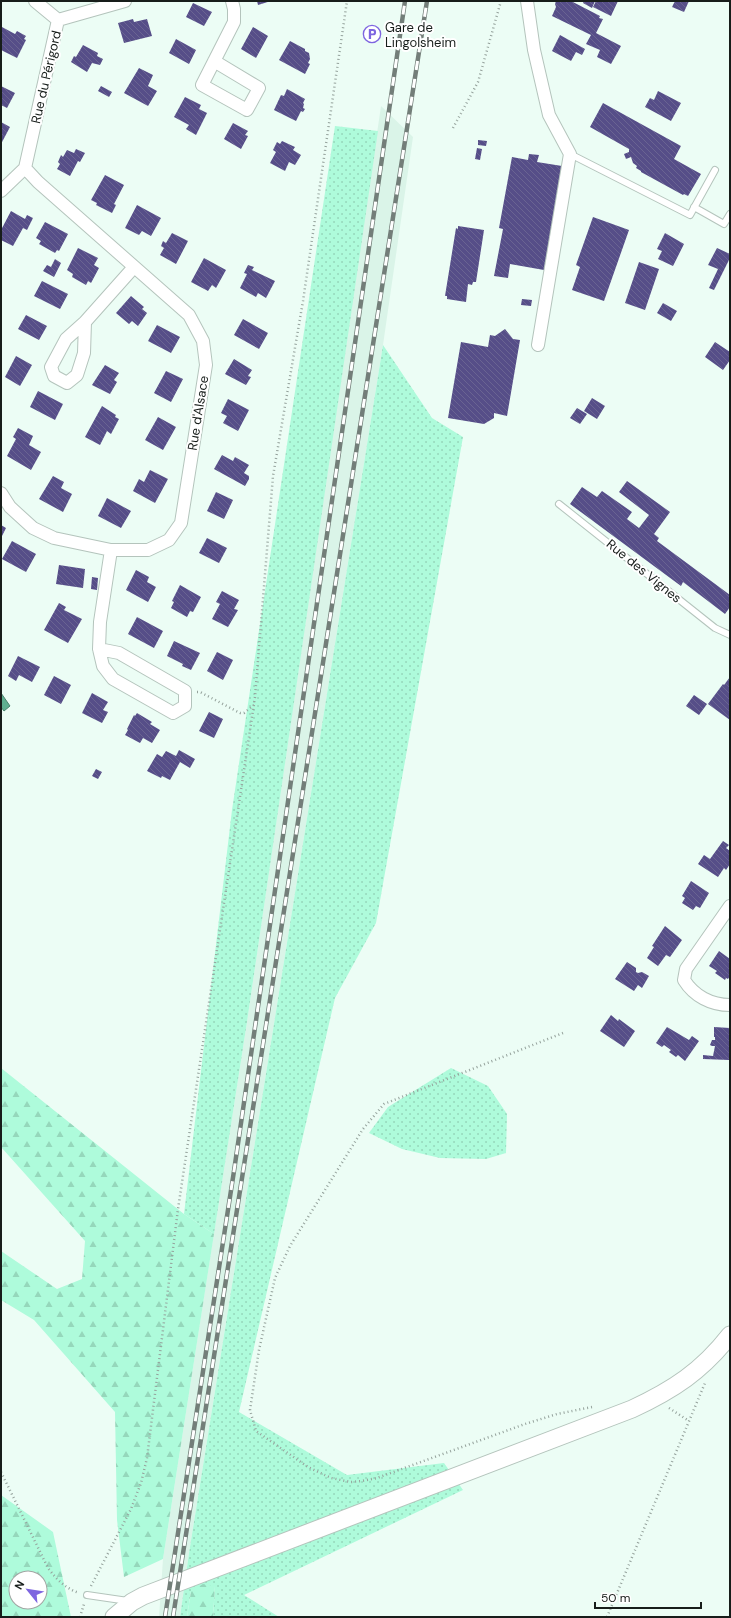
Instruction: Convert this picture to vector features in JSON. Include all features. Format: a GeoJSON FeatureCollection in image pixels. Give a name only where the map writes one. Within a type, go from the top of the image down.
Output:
{"type":"FeatureCollection","features":[{"type":"Feature","properties":{"kind":"main road"},"geometry":{"type":"LineString","coordinates":[[114,1617],[132,1602],[157,1590],[590,1427],[655,1398],[683,1381],[710,1359],[730,1335]]}},
{"type":"Feature","properties":{"kind":"street"},"geometry":{"type":"LineString","coordinates":[[35,1],[58,20]]}},
{"type":"Feature","properties":{"kind":"street","name":"Rue du Périgord"},"geometry":{"type":"LineString","coordinates":[[25,168],[58,20],[125,1]]}},
{"type":"Feature","properties":{"kind":"street"},"geometry":{"type":"LineString","coordinates":[[214,61],[259,88],[247,110],[202,84],[234,22],[234,9],[232,1]]}},
{"type":"Feature","properties":{"kind":"street"},"geometry":{"type":"LineString","coordinates":[[527,1],[534,50],[549,114],[570,154],[538,345]]}},
{"type":"Feature","properties":{"kind":"street"},"geometry":{"type":"LineString","coordinates":[[1,191],[25,168]]}},
{"type":"Feature","properties":{"kind":"street","name":"Rue d'Alsace"},"geometry":{"type":"LineString","coordinates":[[1,493],[10,507],[33,528],[54,538],[111,550],[148,550],[169,540],[181,522],[206,365],[202,341],[188,315],[38,182],[25,168]]}},
{"type":"Feature","properties":{"kind":"street"},"geometry":{"type":"LineString","coordinates":[[85,322],[134,267]]}},
{"type":"Feature","properties":{"kind":"street"},"geometry":{"type":"LineString","coordinates":[[99,649],[119,653],[185,691],[185,706],[173,713],[113,679],[103,666],[99,649],[100,622],[111,550]]}},
{"type":"Feature","properties":{"kind":"street"},"geometry":{"type":"LineString","coordinates":[[730,906],[686,969],[684,980],[689,988],[708,1002],[718,1005],[730,1005]]}},
{"type":"Feature","properties":{"kind":"lane"},"geometry":{"type":"LineString","coordinates":[[570,154],[690,215],[715,170]]}},
{"type":"Feature","properties":{"kind":"lane"},"geometry":{"type":"LineString","coordinates":[[694,207],[727,226],[730,214]]}},
{"type":"Feature","properties":{"kind":"lane","name":"Rue des Vignes"},"geometry":{"type":"LineString","coordinates":[[559,504],[715,628],[730,635]]}},
{"type":"Feature","properties":{"kind":"lane"},"geometry":{"type":"LineString","coordinates":[[87,1595],[132,1602]]}},
{"type":"Feature","properties":{"kind":"path"},"geometry":{"type":"LineString","coordinates":[[80,1617],[87,1595],[131,1509],[141,1483],[147,1458],[178,1209],[254,704],[273,476],[303,301],[347,1]]}},
{"type":"Feature","properties":{"kind":"path"},"geometry":{"type":"LineString","coordinates":[[453,128],[478,82],[501,1]]}},
{"type":"Feature","properties":{"kind":"path"},"geometry":{"type":"LineString","coordinates":[[185,691],[200,692],[240,713],[244,713],[254,704]]}},
{"type":"Feature","properties":{"kind":"path"},"geometry":{"type":"LineString","coordinates":[[563,1033],[384,1104],[363,1130],[290,1246],[275,1278],[259,1350],[250,1410],[256,1431],[319,1473],[331,1478],[351,1482],[377,1478],[525,1424],[557,1414],[594,1406]]}},
{"type":"Feature","properties":{"kind":"path"},"geometry":{"type":"LineString","coordinates":[[607,1617],[689,1421],[704,1389],[710,1359]]}},
{"type":"Feature","properties":{"kind":"path"},"geometry":{"type":"LineString","coordinates":[[655,1398],[689,1421]]}},
{"type":"Feature","properties":{"kind":"path"},"geometry":{"type":"LineString","coordinates":[[1,1472],[48,1568],[57,1580],[66,1588],[87,1595]]}},
{"type":"Feature","properties":{"kind":"shaded area"},"geometry":{"type":"Polygon","coordinates":[[[381,106],[413,137],[383,345],[180,1617],[159,1617],[163,1559],[247,1022],[381,106]]]}},
{"type":"Feature","properties":{"kind":"shaded area"},"geometry":{"type":"Polygon","coordinates":[[[1,693],[10,706],[4,711],[1,707],[1,693]]]}},
{"type":"Feature","properties":{"kind":"green space"},"geometry":{"type":"Polygon","coordinates":[[[335,126],[378,131],[247,1022],[214,1234],[184,1214],[232,810],[335,126]]]}},
{"type":"Feature","properties":{"kind":"green space"},"geometry":{"type":"Polygon","coordinates":[[[383,345],[432,418],[463,437],[376,923],[335,998],[239,1412],[347,1475],[444,1463],[463,1490],[244,1595],[279,1617],[213,1617],[215,1586],[191,1591],[187,1617],[180,1617],[189,1553],[383,345]]]}},
{"type":"Feature","properties":{"kind":"green space"},"geometry":{"type":"Polygon","coordinates":[[[1,1068],[184,1214],[214,1234],[163,1559],[124,1577],[117,1520],[115,1412],[34,1320],[1,1300],[1,1251],[57,1289],[82,1279],[85,1241],[1,1147],[1,1068]]]}},
{"type":"Feature","properties":{"kind":"green space"},"geometry":{"type":"Polygon","coordinates":[[[451,1068],[488,1086],[507,1114],[506,1153],[486,1159],[440,1158],[402,1149],[369,1133],[388,1107],[451,1068]]]}},
{"type":"Feature","properties":{"kind":"green space"},"geometry":{"type":"Polygon","coordinates":[[[1,1495],[53,1532],[71,1617],[1,1617],[1,1495]]]}},
{"type":"Feature","properties":{"kind":"green space"},"geometry":{"type":"Polygon","coordinates":[[[203,1584],[215,1586],[213,1617],[187,1617],[191,1591],[203,1584]]]}},
{"type":"Feature","properties":{"kind":"building"},"geometry":{"type":"Polygon","coordinates":[[[257,1],[271,1],[258,5],[257,1]]]}},
{"type":"Feature","properties":{"kind":"building"},"geometry":{"type":"Polygon","coordinates":[[[556,1],[571,1],[603,19],[596,33],[621,46],[611,64],[597,57],[600,50],[586,44],[591,35],[552,16],[556,7],[556,1]]]}},
{"type":"Feature","properties":{"kind":"building"},"geometry":{"type":"Polygon","coordinates":[[[584,1],[595,1],[592,8],[583,3],[584,1]]]}},
{"type":"Feature","properties":{"kind":"building"},"geometry":{"type":"Polygon","coordinates":[[[596,1],[618,1],[611,16],[593,7],[596,1]]]}},
{"type":"Feature","properties":{"kind":"building"},"geometry":{"type":"Polygon","coordinates":[[[675,1],[689,1],[684,12],[672,7],[675,1]]]}},
{"type":"Feature","properties":{"kind":"building"},"geometry":{"type":"Polygon","coordinates":[[[193,3],[212,12],[204,26],[186,17],[193,3]]]}},
{"type":"Feature","properties":{"kind":"building"},"geometry":{"type":"Polygon","coordinates":[[[133,19],[134,22],[147,19],[152,36],[124,43],[118,23],[133,19]]]}},
{"type":"Feature","properties":{"kind":"building"},"geometry":{"type":"Polygon","coordinates":[[[2,27],[15,34],[17,31],[26,36],[24,39],[26,40],[17,58],[1,50],[2,27]]]}},
{"type":"Feature","properties":{"kind":"building"},"geometry":{"type":"Polygon","coordinates":[[[253,27],[268,36],[256,58],[241,49],[253,27]]]}},
{"type":"Feature","properties":{"kind":"building"},"geometry":{"type":"Polygon","coordinates":[[[560,35],[585,49],[582,55],[576,52],[571,61],[552,51],[560,35]]]}},
{"type":"Feature","properties":{"kind":"building"},"geometry":{"type":"Polygon","coordinates":[[[176,39],[196,50],[189,64],[169,53],[176,39]]]}},
{"type":"Feature","properties":{"kind":"building"},"geometry":{"type":"Polygon","coordinates":[[[290,41],[305,49],[305,51],[309,53],[310,59],[308,63],[310,64],[305,74],[279,60],[290,41]]]}},
{"type":"Feature","properties":{"kind":"building"},"geometry":{"type":"Polygon","coordinates":[[[83,45],[98,53],[97,56],[103,59],[100,65],[92,63],[87,72],[71,62],[74,56],[76,57],[83,45]]]}},
{"type":"Feature","properties":{"kind":"building"},"geometry":{"type":"Polygon","coordinates":[[[139,68],[153,75],[148,86],[157,91],[148,106],[124,93],[139,68]]]}},
{"type":"Feature","properties":{"kind":"building"},"geometry":{"type":"Polygon","coordinates":[[[1,86],[15,93],[7,108],[1,105],[1,86]]]}},
{"type":"Feature","properties":{"kind":"building"},"geometry":{"type":"Polygon","coordinates":[[[101,86],[112,92],[109,97],[98,91],[101,86]]]}},
{"type":"Feature","properties":{"kind":"building"},"geometry":{"type":"Polygon","coordinates":[[[287,89],[305,99],[303,108],[305,109],[303,112],[301,111],[296,121],[274,110],[281,95],[284,96],[287,89]]]}},
{"type":"Feature","properties":{"kind":"building"},"geometry":{"type":"Polygon","coordinates":[[[658,91],[681,103],[671,121],[645,107],[650,98],[654,100],[658,91]]]}},
{"type":"Feature","properties":{"kind":"building"},"geometry":{"type":"Polygon","coordinates":[[[185,97],[201,105],[199,109],[207,113],[196,135],[186,129],[189,125],[174,117],[185,97]]]}},
{"type":"Feature","properties":{"kind":"building"},"geometry":{"type":"Polygon","coordinates":[[[603,103],[681,146],[674,159],[701,174],[688,196],[683,195],[641,172],[636,168],[637,166],[633,163],[631,157],[626,159],[624,154],[629,152],[629,149],[590,127],[603,103]]]}},
{"type":"Feature","properties":{"kind":"building"},"geometry":{"type":"Polygon","coordinates":[[[1,122],[10,127],[1,144],[1,122]]]}},
{"type":"Feature","properties":{"kind":"building"},"geometry":{"type":"Polygon","coordinates":[[[233,123],[248,131],[245,135],[248,136],[241,149],[224,139],[233,123]]]}},
{"type":"Feature","properties":{"kind":"building"},"geometry":{"type":"Polygon","coordinates":[[[478,140],[487,141],[486,146],[478,145],[478,140]]]}},
{"type":"Feature","properties":{"kind":"building"},"geometry":{"type":"Polygon","coordinates":[[[282,141],[295,147],[293,150],[301,155],[295,165],[289,162],[285,171],[270,163],[276,152],[273,150],[277,142],[280,144],[282,141]]]}},
{"type":"Feature","properties":{"kind":"building"},"geometry":{"type":"Polygon","coordinates":[[[477,148],[482,149],[480,160],[475,159],[477,148]]]}},
{"type":"Feature","properties":{"kind":"building"},"geometry":{"type":"Polygon","coordinates":[[[76,149],[85,153],[80,162],[78,161],[70,176],[57,169],[60,164],[58,162],[61,155],[63,157],[67,150],[74,153],[76,149]]]}},
{"type":"Feature","properties":{"kind":"building"},"geometry":{"type":"Polygon","coordinates":[[[529,154],[539,155],[537,162],[562,166],[544,270],[510,264],[508,278],[494,276],[503,229],[499,228],[512,157],[528,160],[529,154]]]}},
{"type":"Feature","properties":{"kind":"building"},"geometry":{"type":"Polygon","coordinates":[[[105,175],[124,185],[114,204],[116,205],[112,213],[96,205],[97,203],[91,200],[105,175]]]}},
{"type":"Feature","properties":{"kind":"building"},"geometry":{"type":"Polygon","coordinates":[[[137,205],[161,218],[151,236],[142,231],[139,235],[125,228],[137,205]]]}},
{"type":"Feature","properties":{"kind":"building"},"geometry":{"type":"Polygon","coordinates":[[[11,211],[25,219],[27,215],[33,218],[27,230],[23,228],[13,246],[1,240],[1,230],[11,211]]]}},
{"type":"Feature","properties":{"kind":"building"},"geometry":{"type":"Polygon","coordinates":[[[593,217],[629,230],[604,301],[572,290],[580,267],[576,265],[593,217]]]}},
{"type":"Feature","properties":{"kind":"building"},"geometry":{"type":"Polygon","coordinates":[[[45,222],[68,234],[59,251],[57,250],[55,253],[39,244],[41,241],[36,238],[45,222]]]}},
{"type":"Feature","properties":{"kind":"building"},"geometry":{"type":"Polygon","coordinates":[[[458,226],[484,230],[476,282],[473,282],[472,285],[468,284],[466,302],[447,299],[447,296],[445,296],[456,228],[458,229],[458,226]]]}},
{"type":"Feature","properties":{"kind":"building"},"geometry":{"type":"Polygon","coordinates":[[[172,233],[188,241],[176,264],[160,255],[164,248],[161,246],[163,241],[166,243],[172,233]]]}},
{"type":"Feature","properties":{"kind":"building"},"geometry":{"type":"Polygon","coordinates":[[[665,233],[684,244],[673,266],[658,259],[662,251],[657,249],[665,233]]]}},
{"type":"Feature","properties":{"kind":"building"},"geometry":{"type":"Polygon","coordinates":[[[78,248],[98,258],[94,265],[99,268],[91,283],[88,281],[86,285],[72,277],[73,274],[67,270],[78,248]]]}},
{"type":"Feature","properties":{"kind":"building"},"geometry":{"type":"Polygon","coordinates":[[[717,248],[730,254],[730,258],[714,290],[709,288],[718,269],[708,265],[717,248]]]}},
{"type":"Feature","properties":{"kind":"building"},"geometry":{"type":"Polygon","coordinates":[[[204,258],[226,270],[216,288],[212,285],[208,291],[191,282],[204,258]]]}},
{"type":"Feature","properties":{"kind":"building"},"geometry":{"type":"Polygon","coordinates":[[[55,259],[61,263],[54,277],[43,271],[47,265],[51,267],[55,259]]]}},
{"type":"Feature","properties":{"kind":"building"},"geometry":{"type":"Polygon","coordinates":[[[639,262],[659,269],[645,310],[625,303],[639,262]]]}},
{"type":"Feature","properties":{"kind":"building"},"geometry":{"type":"Polygon","coordinates":[[[248,265],[254,267],[252,270],[275,281],[266,298],[258,293],[256,297],[240,288],[247,274],[244,273],[248,265]]]}},
{"type":"Feature","properties":{"kind":"building"},"geometry":{"type":"Polygon","coordinates":[[[42,281],[68,294],[60,309],[34,296],[42,281]]]}},
{"type":"Feature","properties":{"kind":"building"},"geometry":{"type":"Polygon","coordinates":[[[131,296],[144,307],[142,309],[147,313],[138,326],[132,321],[129,324],[116,313],[131,296]]]}},
{"type":"Feature","properties":{"kind":"building"},"geometry":{"type":"Polygon","coordinates":[[[522,299],[532,300],[531,306],[521,305],[522,299]]]}},
{"type":"Feature","properties":{"kind":"building"},"geometry":{"type":"Polygon","coordinates":[[[663,303],[677,311],[671,321],[657,313],[663,303]]]}},
{"type":"Feature","properties":{"kind":"building"},"geometry":{"type":"Polygon","coordinates":[[[26,315],[47,326],[39,340],[18,329],[26,315]]]}},
{"type":"Feature","properties":{"kind":"building"},"geometry":{"type":"Polygon","coordinates":[[[243,319],[268,333],[259,349],[234,335],[243,319]]]}},
{"type":"Feature","properties":{"kind":"building"},"geometry":{"type":"Polygon","coordinates":[[[157,325],[180,337],[171,353],[148,341],[157,325]]]}},
{"type":"Feature","properties":{"kind":"building"},"geometry":{"type":"Polygon","coordinates":[[[505,329],[513,339],[520,340],[507,416],[494,413],[494,418],[484,424],[448,418],[461,342],[488,347],[490,335],[495,336],[505,329]]]}},
{"type":"Feature","properties":{"kind":"building"},"geometry":{"type":"Polygon","coordinates":[[[715,342],[730,352],[730,360],[723,370],[705,357],[715,342]]]}},
{"type":"Feature","properties":{"kind":"building"},"geometry":{"type":"Polygon","coordinates":[[[16,356],[32,365],[20,386],[5,377],[16,356]]]}},
{"type":"Feature","properties":{"kind":"building"},"geometry":{"type":"Polygon","coordinates":[[[234,359],[252,370],[248,376],[251,377],[246,385],[225,374],[234,359]]]}},
{"type":"Feature","properties":{"kind":"building"},"geometry":{"type":"Polygon","coordinates":[[[105,365],[119,373],[114,380],[117,382],[110,394],[92,385],[105,365]]]}},
{"type":"Feature","properties":{"kind":"building"},"geometry":{"type":"Polygon","coordinates":[[[166,371],[183,379],[171,402],[154,393],[166,371]]]}},
{"type":"Feature","properties":{"kind":"building"},"geometry":{"type":"Polygon","coordinates":[[[38,391],[63,404],[55,420],[30,407],[38,391]]]}},
{"type":"Feature","properties":{"kind":"building"},"geometry":{"type":"Polygon","coordinates":[[[592,398],[605,406],[597,419],[584,411],[592,398]]]}},
{"type":"Feature","properties":{"kind":"building"},"geometry":{"type":"Polygon","coordinates":[[[228,399],[249,410],[238,431],[223,423],[227,416],[221,413],[228,399]]]}},
{"type":"Feature","properties":{"kind":"building"},"geometry":{"type":"Polygon","coordinates":[[[102,406],[116,415],[115,417],[119,419],[111,434],[107,431],[100,445],[85,437],[102,406]]]}},
{"type":"Feature","properties":{"kind":"building"},"geometry":{"type":"Polygon","coordinates":[[[577,408],[587,414],[580,424],[570,418],[577,408]]]}},
{"type":"Feature","properties":{"kind":"building"},"geometry":{"type":"Polygon","coordinates":[[[158,417],[176,427],[163,450],[145,440],[158,417]]]}},
{"type":"Feature","properties":{"kind":"building"},"geometry":{"type":"Polygon","coordinates":[[[18,428],[33,436],[29,445],[41,452],[31,470],[7,456],[16,439],[13,437],[18,428]]]}},
{"type":"Feature","properties":{"kind":"building"},"geometry":{"type":"Polygon","coordinates":[[[222,455],[233,461],[235,457],[249,465],[244,473],[249,476],[245,486],[214,469],[222,455]]]}},
{"type":"Feature","properties":{"kind":"building"},"geometry":{"type":"Polygon","coordinates":[[[150,470],[168,479],[155,503],[133,491],[139,479],[144,482],[150,470]]]}},
{"type":"Feature","properties":{"kind":"building"},"geometry":{"type":"Polygon","coordinates":[[[53,476],[64,482],[61,488],[72,494],[63,512],[39,499],[53,476]]]}},
{"type":"Feature","properties":{"kind":"building"},"geometry":{"type":"Polygon","coordinates":[[[627,481],[670,512],[654,534],[659,538],[657,541],[730,595],[730,607],[725,614],[683,582],[681,586],[570,504],[582,487],[597,497],[602,491],[632,512],[627,519],[639,528],[649,515],[619,492],[627,481]]]}},
{"type":"Feature","properties":{"kind":"building"},"geometry":{"type":"Polygon","coordinates":[[[216,492],[233,500],[224,519],[207,511],[216,492]]]}},
{"type":"Feature","properties":{"kind":"building"},"geometry":{"type":"Polygon","coordinates":[[[107,498],[131,511],[121,528],[98,516],[107,498]]]}},
{"type":"Feature","properties":{"kind":"building"},"geometry":{"type":"Polygon","coordinates":[[[1,525],[6,528],[1,538],[1,525]]]}},
{"type":"Feature","properties":{"kind":"building"},"geometry":{"type":"Polygon","coordinates":[[[207,538],[227,548],[219,563],[199,553],[207,538]]]}},
{"type":"Feature","properties":{"kind":"building"},"geometry":{"type":"Polygon","coordinates":[[[12,541],[36,554],[26,572],[2,559],[12,541]]]}},
{"type":"Feature","properties":{"kind":"building"},"geometry":{"type":"Polygon","coordinates":[[[59,565],[85,569],[83,588],[56,584],[59,565]]]}},
{"type":"Feature","properties":{"kind":"building"},"geometry":{"type":"Polygon","coordinates":[[[136,570],[149,577],[147,582],[156,587],[148,602],[126,590],[136,570]]]}},
{"type":"Feature","properties":{"kind":"building"},"geometry":{"type":"Polygon","coordinates":[[[92,577],[98,578],[97,590],[91,589],[92,577]]]}},
{"type":"Feature","properties":{"kind":"building"},"geometry":{"type":"Polygon","coordinates":[[[180,585],[201,597],[193,612],[190,611],[187,617],[171,608],[174,602],[172,601],[180,585]]]}},
{"type":"Feature","properties":{"kind":"building"},"geometry":{"type":"Polygon","coordinates":[[[222,591],[239,600],[234,609],[238,610],[228,627],[212,619],[220,604],[216,602],[222,591]]]}},
{"type":"Feature","properties":{"kind":"building"},"geometry":{"type":"Polygon","coordinates":[[[59,603],[66,607],[64,610],[82,619],[68,643],[44,630],[59,603]]]}},
{"type":"Feature","properties":{"kind":"building"},"geometry":{"type":"Polygon","coordinates":[[[137,617],[163,631],[154,648],[128,634],[137,617]]]}},
{"type":"Feature","properties":{"kind":"building"},"geometry":{"type":"Polygon","coordinates":[[[174,641],[200,653],[191,670],[167,656],[174,641]]]}},
{"type":"Feature","properties":{"kind":"building"},"geometry":{"type":"Polygon","coordinates":[[[217,652],[233,660],[223,680],[207,671],[217,652]]]}},
{"type":"Feature","properties":{"kind":"building"},"geometry":{"type":"Polygon","coordinates":[[[18,656],[40,667],[32,682],[19,675],[16,681],[8,676],[18,656]]]}},
{"type":"Feature","properties":{"kind":"building"},"geometry":{"type":"Polygon","coordinates":[[[54,676],[71,685],[61,704],[44,695],[54,676]]]}},
{"type":"Feature","properties":{"kind":"building"},"geometry":{"type":"Polygon","coordinates":[[[730,677],[730,720],[708,704],[730,677]]]}},
{"type":"Feature","properties":{"kind":"building"},"geometry":{"type":"Polygon","coordinates":[[[92,693],[108,702],[103,710],[108,712],[102,723],[82,713],[92,693]]]}},
{"type":"Feature","properties":{"kind":"building"},"geometry":{"type":"Polygon","coordinates":[[[694,695],[707,704],[699,715],[686,706],[694,695]]]}},
{"type":"Feature","properties":{"kind":"building"},"geometry":{"type":"Polygon","coordinates":[[[209,712],[223,719],[214,738],[199,731],[209,712]]]}},
{"type":"Feature","properties":{"kind":"building"},"geometry":{"type":"Polygon","coordinates":[[[137,713],[152,722],[150,724],[160,730],[152,743],[143,738],[140,743],[125,735],[134,715],[135,716],[137,713]]]}},
{"type":"Feature","properties":{"kind":"building"},"geometry":{"type":"Polygon","coordinates":[[[179,750],[195,759],[190,768],[180,762],[170,780],[162,776],[161,778],[147,771],[157,754],[162,757],[166,751],[176,756],[179,750]]]}},
{"type":"Feature","properties":{"kind":"building"},"geometry":{"type":"Polygon","coordinates":[[[96,769],[102,772],[98,779],[92,776],[96,769]]]}},
{"type":"Feature","properties":{"kind":"building"},"geometry":{"type":"Polygon","coordinates":[[[723,841],[729,845],[726,848],[730,851],[730,864],[726,870],[724,868],[718,877],[698,864],[704,855],[710,859],[723,841]]]}},
{"type":"Feature","properties":{"kind":"building"},"geometry":{"type":"Polygon","coordinates":[[[691,881],[709,893],[700,908],[696,906],[693,910],[682,903],[685,898],[682,896],[691,881]]]}},
{"type":"Feature","properties":{"kind":"building"},"geometry":{"type":"Polygon","coordinates":[[[665,926],[682,940],[670,957],[666,955],[658,966],[647,958],[654,947],[652,946],[665,926]]]}},
{"type":"Feature","properties":{"kind":"building"},"geometry":{"type":"Polygon","coordinates":[[[719,951],[730,959],[730,976],[725,980],[715,973],[717,971],[709,966],[719,951]]]}},
{"type":"Feature","properties":{"kind":"building"},"geometry":{"type":"Polygon","coordinates":[[[627,962],[636,968],[636,972],[642,972],[649,976],[642,988],[638,985],[634,991],[615,979],[627,962]]]}},
{"type":"Feature","properties":{"kind":"building"},"geometry":{"type":"Polygon","coordinates":[[[611,1015],[635,1031],[624,1047],[600,1031],[611,1015]]]}},
{"type":"Feature","properties":{"kind":"building"},"geometry":{"type":"Polygon","coordinates":[[[667,1027],[689,1040],[692,1036],[699,1041],[685,1061],[678,1055],[676,1057],[669,1052],[671,1050],[664,1045],[662,1047],[656,1043],[667,1027]]]}},
{"type":"Feature","properties":{"kind":"building"},"geometry":{"type":"Polygon","coordinates":[[[714,1027],[730,1028],[729,1060],[703,1059],[703,1055],[713,1056],[715,1046],[710,1045],[712,1040],[715,1040],[714,1027]]]}},
{"type":"Feature","properties":{"kind":"railway"},"geometry":{"type":"LineString","coordinates":[[165,1617],[234,1171],[405,1]]}},
{"type":"Feature","properties":{"kind":"railway"},"geometry":{"type":"LineString","coordinates":[[173,1617],[427,1]]}},
{"type":"Feature","properties":{"kind":"place","name":"Gare de Lingolsheim"},"geometry":{"type":"Point","coordinates":[372,34]}}]}
